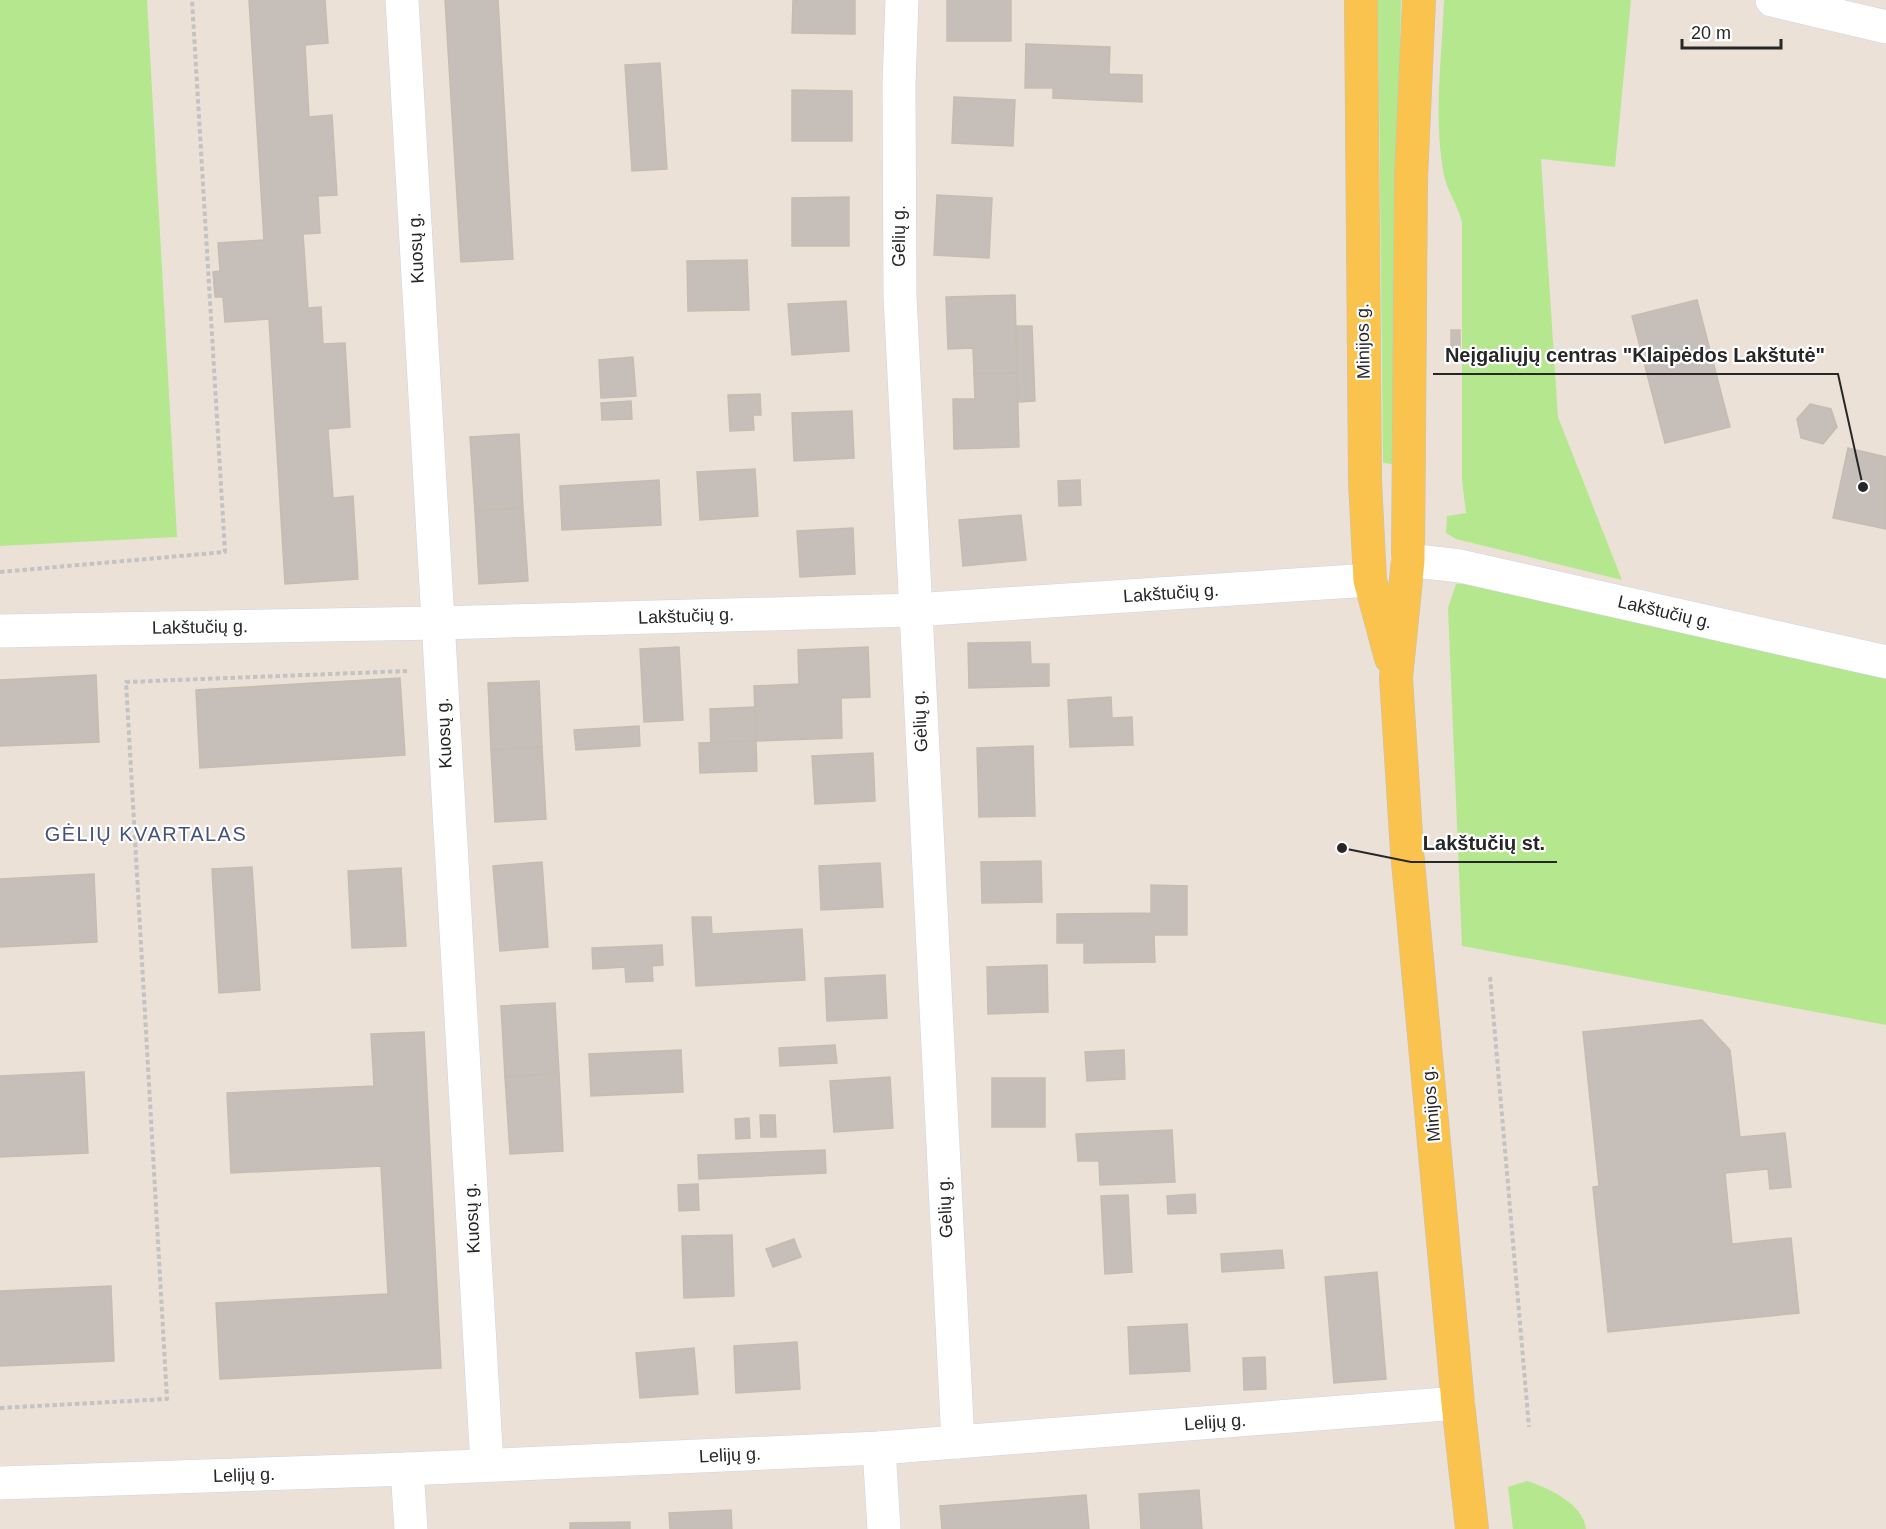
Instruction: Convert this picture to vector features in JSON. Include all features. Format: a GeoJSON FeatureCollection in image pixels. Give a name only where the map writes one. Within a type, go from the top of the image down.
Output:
{"type":"FeatureCollection","features":[{"type":"Feature","properties":{"kind":"main road","name":"Minijos g."},"geometry":{"type":"LineString","coordinates":[[1361,0],[1365,481],[1370,580],[1396,678]]}},
{"type":"Feature","properties":{"kind":"main road","name":"Minijos g."},"geometry":{"type":"LineString","coordinates":[[1419,0],[1411,179],[1408,560],[1396,678],[1407,851],[1458,1403],[1472,1529]]}},
{"type":"Feature","properties":{"kind":"street","name":"Kuosų g."},"geometry":{"type":"LineString","coordinates":[[402,0],[487,1465]]}},
{"type":"Feature","properties":{"kind":"street","name":"Gėlių g."},"geometry":{"type":"LineString","coordinates":[[902,0],[899,84],[900,296],[914,610],[958,1443]]}},
{"type":"Feature","properties":{"kind":"street"},"geometry":{"type":"LineString","coordinates":[[1783,1],[1886,27]]}},
{"type":"Feature","properties":{"kind":"street","name":"Lakštučių g."},"geometry":{"type":"LineString","coordinates":[[1408,560],[1460,566],[1886,662]]}},
{"type":"Feature","properties":{"kind":"street","name":"Lakštučių g."},"geometry":{"type":"LineString","coordinates":[[0,631],[438,623],[914,610],[1370,580]]}},
{"type":"Feature","properties":{"kind":"street","name":"Lelijų g."},"geometry":{"type":"LineString","coordinates":[[0,1483],[407,1469],[879,1448],[1458,1403]]}},
{"type":"Feature","properties":{"kind":"street"},"geometry":{"type":"LineString","coordinates":[[879,1448],[884,1529]]}},
{"type":"Feature","properties":{"kind":"street"},"geometry":{"type":"LineString","coordinates":[[407,1469],[411,1529]]}},
{"type":"Feature","properties":{"kind":"path"},"geometry":{"type":"LineString","coordinates":[[0,572],[225,552],[192,0]]}},
{"type":"Feature","properties":{"kind":"path"},"geometry":{"type":"LineString","coordinates":[[0,1408],[167,1399],[126,682],[440,669]]}},
{"type":"Feature","properties":{"kind":"path"},"geometry":{"type":"LineString","coordinates":[[1490,977],[1529,1427]]}},
{"type":"Feature","properties":{"kind":"green space"},"geometry":{"type":"Polygon","coordinates":[[[0,0],[147,0],[177,537],[0,546],[0,0]]]}},
{"type":"Feature","properties":{"kind":"green space"},"geometry":{"type":"Polygon","coordinates":[[[1378,0],[1401,0],[1392,464],[1383,463],[1378,0]]]}},
{"type":"Feature","properties":{"kind":"green space"},"geometry":{"type":"Polygon","coordinates":[[[1444,0],[1631,0],[1615,167],[1541,159],[1558,417],[1622,580],[1456,539],[1446,533],[1447,516],[1466,513],[1462,480],[1462,222],[1445,180],[1439,132],[1444,0]]]}},
{"type":"Feature","properties":{"kind":"green space"},"geometry":{"type":"Polygon","coordinates":[[[1456,584],[1465,584],[1886,675],[1886,1025],[1462,946],[1448,608],[1456,584]]]}},
{"type":"Feature","properties":{"kind":"green space"},"geometry":{"type":"Polygon","coordinates":[[[1527,1481],[1564,1498],[1579,1512],[1586,1529],[1513,1529],[1508,1487],[1527,1481]]]}},
{"type":"Feature","properties":{"kind":"building"},"geometry":{"type":"Polygon","coordinates":[[[249,0],[325,0],[328,43],[305,45],[309,117],[332,115],[337,195],[318,196],[320,233],[303,234],[308,308],[321,307],[323,344],[345,343],[350,427],[328,429],[333,498],[353,496],[358,579],[285,584],[269,319],[225,322],[223,297],[215,297],[213,272],[220,271],[218,243],[264,240],[249,0]]]}},
{"type":"Feature","properties":{"kind":"building"},"geometry":{"type":"Polygon","coordinates":[[[445,0],[498,0],[513,259],[461,262],[445,0]]]}},
{"type":"Feature","properties":{"kind":"building"},"geometry":{"type":"Polygon","coordinates":[[[793,0],[855,0],[855,34],[792,33],[793,0]]]}},
{"type":"Feature","properties":{"kind":"building"},"geometry":{"type":"Polygon","coordinates":[[[947,0],[1011,0],[1011,41],[947,41],[947,0]]]}},
{"type":"Feature","properties":{"kind":"building"},"geometry":{"type":"Polygon","coordinates":[[[1026,44],[1110,47],[1109,74],[1142,75],[1142,102],[1053,98],[1053,88],[1025,88],[1026,44]]]}},
{"type":"Feature","properties":{"kind":"building"},"geometry":{"type":"Polygon","coordinates":[[[660,63],[667,169],[632,171],[625,65],[660,63]]]}},
{"type":"Feature","properties":{"kind":"building"},"geometry":{"type":"Polygon","coordinates":[[[792,90],[852,91],[852,141],[792,141],[792,90]]]}},
{"type":"Feature","properties":{"kind":"building"},"geometry":{"type":"Polygon","coordinates":[[[954,97],[1015,100],[1013,146],[952,143],[954,97]]]}},
{"type":"Feature","properties":{"kind":"building"},"geometry":{"type":"Polygon","coordinates":[[[937,195],[992,198],[989,258],[934,255],[937,195]]]}},
{"type":"Feature","properties":{"kind":"building"},"geometry":{"type":"Polygon","coordinates":[[[849,197],[849,246],[792,246],[792,198],[849,197]]]}},
{"type":"Feature","properties":{"kind":"building"},"geometry":{"type":"Polygon","coordinates":[[[747,260],[749,310],[688,311],[687,261],[747,260]]]}},
{"type":"Feature","properties":{"kind":"building"},"geometry":{"type":"Polygon","coordinates":[[[1015,295],[1017,373],[974,374],[973,348],[948,349],[946,297],[1015,295]]]}},
{"type":"Feature","properties":{"kind":"building"},"geometry":{"type":"Polygon","coordinates":[[[1697,300],[1730,427],[1665,443],[1632,316],[1697,300]]]}},
{"type":"Feature","properties":{"kind":"building"},"geometry":{"type":"Polygon","coordinates":[[[846,301],[849,351],[792,355],[788,304],[846,301]]]}},
{"type":"Feature","properties":{"kind":"building"},"geometry":{"type":"Polygon","coordinates":[[[1016,326],[1032,326],[1035,401],[1018,402],[1016,326]]]}},
{"type":"Feature","properties":{"kind":"building"},"geometry":{"type":"Polygon","coordinates":[[[1451,330],[1460,330],[1460,357],[1451,357],[1451,330]]]}},
{"type":"Feature","properties":{"kind":"building"},"geometry":{"type":"Polygon","coordinates":[[[633,357],[636,396],[601,398],[599,360],[633,357]]]}},
{"type":"Feature","properties":{"kind":"building"},"geometry":{"type":"Polygon","coordinates":[[[1017,373],[1019,447],[954,449],[953,399],[975,399],[974,374],[1017,373]]]}},
{"type":"Feature","properties":{"kind":"building"},"geometry":{"type":"Polygon","coordinates":[[[760,394],[761,415],[753,415],[754,430],[730,431],[728,395],[760,394]]]}},
{"type":"Feature","properties":{"kind":"building"},"geometry":{"type":"Polygon","coordinates":[[[631,401],[632,419],[602,420],[601,403],[631,401]]]}},
{"type":"Feature","properties":{"kind":"building"},"geometry":{"type":"Polygon","coordinates":[[[1810,404],[1831,409],[1837,427],[1823,444],[1801,438],[1797,419],[1810,404]]]}},
{"type":"Feature","properties":{"kind":"building"},"geometry":{"type":"Polygon","coordinates":[[[852,411],[854,458],[794,461],[792,413],[852,411]]]}},
{"type":"Feature","properties":{"kind":"building"},"geometry":{"type":"Polygon","coordinates":[[[519,434],[523,508],[475,511],[470,437],[519,434]]]}},
{"type":"Feature","properties":{"kind":"building"},"geometry":{"type":"Polygon","coordinates":[[[1848,448],[1886,457],[1886,529],[1833,518],[1848,448]]]}},
{"type":"Feature","properties":{"kind":"building"},"geometry":{"type":"Polygon","coordinates":[[[755,469],[758,516],[700,520],[697,472],[755,469]]]}},
{"type":"Feature","properties":{"kind":"building"},"geometry":{"type":"Polygon","coordinates":[[[659,480],[661,525],[562,530],[560,486],[659,480]]]}},
{"type":"Feature","properties":{"kind":"building"},"geometry":{"type":"Polygon","coordinates":[[[1080,480],[1081,505],[1059,506],[1058,481],[1080,480]]]}},
{"type":"Feature","properties":{"kind":"building"},"geometry":{"type":"Polygon","coordinates":[[[523,508],[528,581],[479,584],[475,511],[523,508]]]}},
{"type":"Feature","properties":{"kind":"building"},"geometry":{"type":"Polygon","coordinates":[[[1021,515],[1026,560],[963,566],[959,520],[1021,515]]]}},
{"type":"Feature","properties":{"kind":"building"},"geometry":{"type":"Polygon","coordinates":[[[853,528],[855,574],[800,577],[797,531],[853,528]]]}},
{"type":"Feature","properties":{"kind":"building"},"geometry":{"type":"Polygon","coordinates":[[[1030,642],[1031,664],[1049,664],[1049,686],[969,688],[968,643],[1030,642]]]}},
{"type":"Feature","properties":{"kind":"building"},"geometry":{"type":"Polygon","coordinates":[[[679,647],[683,720],[644,722],[640,649],[679,647]]]}},
{"type":"Feature","properties":{"kind":"building"},"geometry":{"type":"Polygon","coordinates":[[[868,647],[870,697],[841,698],[842,738],[756,741],[754,686],[799,684],[798,650],[868,647]]]}},
{"type":"Feature","properties":{"kind":"building"},"geometry":{"type":"Polygon","coordinates":[[[96,675],[99,742],[0,746],[0,680],[96,675]]]}},
{"type":"Feature","properties":{"kind":"building"},"geometry":{"type":"Polygon","coordinates":[[[400,678],[405,755],[200,768],[196,690],[400,678]]]}},
{"type":"Feature","properties":{"kind":"building"},"geometry":{"type":"Polygon","coordinates":[[[539,681],[542,747],[491,750],[488,683],[539,681]]]}},
{"type":"Feature","properties":{"kind":"building"},"geometry":{"type":"Polygon","coordinates":[[[1111,697],[1112,718],[1132,717],[1133,745],[1070,747],[1068,700],[1111,697]]]}},
{"type":"Feature","properties":{"kind":"building"},"geometry":{"type":"Polygon","coordinates":[[[755,707],[756,741],[711,743],[710,709],[755,707]]]}},
{"type":"Feature","properties":{"kind":"building"},"geometry":{"type":"Polygon","coordinates":[[[639,726],[640,746],[576,750],[574,730],[639,726]]]}},
{"type":"Feature","properties":{"kind":"building"},"geometry":{"type":"Polygon","coordinates":[[[756,741],[757,771],[700,773],[699,743],[756,741]]]}},
{"type":"Feature","properties":{"kind":"building"},"geometry":{"type":"Polygon","coordinates":[[[1033,746],[1035,816],[979,817],[977,748],[1033,746]]]}},
{"type":"Feature","properties":{"kind":"building"},"geometry":{"type":"Polygon","coordinates":[[[542,747],[546,819],[495,822],[491,750],[542,747]]]}},
{"type":"Feature","properties":{"kind":"building"},"geometry":{"type":"Polygon","coordinates":[[[873,753],[875,801],[815,804],[812,756],[873,753]]]}},
{"type":"Feature","properties":{"kind":"building"},"geometry":{"type":"Polygon","coordinates":[[[1041,861],[1042,902],[982,903],[981,862],[1041,861]]]}},
{"type":"Feature","properties":{"kind":"building"},"geometry":{"type":"Polygon","coordinates":[[[542,862],[548,947],[500,951],[493,866],[542,862]]]}},
{"type":"Feature","properties":{"kind":"building"},"geometry":{"type":"Polygon","coordinates":[[[880,863],[883,907],[821,910],[819,866],[880,863]]]}},
{"type":"Feature","properties":{"kind":"building"},"geometry":{"type":"Polygon","coordinates":[[[252,867],[260,990],[219,993],[212,869],[252,867]]]}},
{"type":"Feature","properties":{"kind":"building"},"geometry":{"type":"Polygon","coordinates":[[[401,868],[406,946],[352,948],[348,871],[401,868]]]}},
{"type":"Feature","properties":{"kind":"building"},"geometry":{"type":"Polygon","coordinates":[[[94,874],[97,942],[0,947],[0,879],[94,874]]]}},
{"type":"Feature","properties":{"kind":"building"},"geometry":{"type":"Polygon","coordinates":[[[1151,885],[1187,886],[1187,935],[1154,935],[1155,962],[1084,963],[1084,943],[1057,943],[1057,914],[1151,913],[1151,885]]]}},
{"type":"Feature","properties":{"kind":"building"},"geometry":{"type":"Polygon","coordinates":[[[692,917],[711,917],[712,934],[802,929],[805,980],[696,986],[692,917]]]}},
{"type":"Feature","properties":{"kind":"building"},"geometry":{"type":"Polygon","coordinates":[[[662,945],[663,965],[652,966],[653,981],[626,982],[625,967],[593,969],[592,948],[662,945]]]}},
{"type":"Feature","properties":{"kind":"building"},"geometry":{"type":"Polygon","coordinates":[[[1047,965],[1048,1012],[988,1014],[987,967],[1047,965]]]}},
{"type":"Feature","properties":{"kind":"building"},"geometry":{"type":"Polygon","coordinates":[[[885,975],[887,1018],[827,1021],[825,978],[885,975]]]}},
{"type":"Feature","properties":{"kind":"building"},"geometry":{"type":"Polygon","coordinates":[[[555,1003],[559,1073],[505,1077],[501,1006],[555,1003]]]}},
{"type":"Feature","properties":{"kind":"building"},"geometry":{"type":"Polygon","coordinates":[[[1702,1020],[1730,1050],[1740,1137],[1785,1133],[1791,1187],[1770,1189],[1768,1169],[1725,1173],[1732,1244],[1791,1238],[1799,1313],[1608,1332],[1593,1187],[1599,1186],[1583,1032],[1702,1020]]]}},
{"type":"Feature","properties":{"kind":"building"},"geometry":{"type":"Polygon","coordinates":[[[424,1032],[441,1368],[220,1379],[216,1303],[388,1294],[381,1166],[231,1173],[227,1093],[374,1086],[371,1034],[424,1032]]]}},
{"type":"Feature","properties":{"kind":"building"},"geometry":{"type":"Polygon","coordinates":[[[835,1045],[837,1063],[780,1066],[779,1048],[835,1045]]]}},
{"type":"Feature","properties":{"kind":"building"},"geometry":{"type":"Polygon","coordinates":[[[681,1050],[683,1092],[591,1096],[589,1054],[681,1050]]]}},
{"type":"Feature","properties":{"kind":"building"},"geometry":{"type":"Polygon","coordinates":[[[1124,1050],[1125,1079],[1087,1081],[1085,1052],[1124,1050]]]}},
{"type":"Feature","properties":{"kind":"building"},"geometry":{"type":"Polygon","coordinates":[[[84,1072],[88,1153],[0,1157],[0,1076],[84,1072]]]}},
{"type":"Feature","properties":{"kind":"building"},"geometry":{"type":"Polygon","coordinates":[[[559,1073],[563,1151],[510,1154],[505,1077],[559,1073]]]}},
{"type":"Feature","properties":{"kind":"building"},"geometry":{"type":"Polygon","coordinates":[[[890,1077],[893,1128],[834,1132],[830,1081],[890,1077]]]}},
{"type":"Feature","properties":{"kind":"building"},"geometry":{"type":"Polygon","coordinates":[[[992,1078],[1045,1078],[1045,1127],[992,1127],[992,1078]]]}},
{"type":"Feature","properties":{"kind":"building"},"geometry":{"type":"Polygon","coordinates":[[[760,1115],[775,1115],[776,1137],[761,1137],[760,1115]]]}},
{"type":"Feature","properties":{"kind":"building"},"geometry":{"type":"Polygon","coordinates":[[[749,1118],[750,1138],[736,1139],[735,1119],[749,1118]]]}},
{"type":"Feature","properties":{"kind":"building"},"geometry":{"type":"Polygon","coordinates":[[[1172,1130],[1175,1182],[1100,1185],[1099,1161],[1078,1161],[1076,1134],[1172,1130]]]}},
{"type":"Feature","properties":{"kind":"building"},"geometry":{"type":"Polygon","coordinates":[[[825,1150],[826,1173],[699,1179],[698,1155],[825,1150]]]}},
{"type":"Feature","properties":{"kind":"building"},"geometry":{"type":"Polygon","coordinates":[[[698,1184],[699,1210],[679,1211],[678,1185],[698,1184]]]}},
{"type":"Feature","properties":{"kind":"building"},"geometry":{"type":"Polygon","coordinates":[[[1195,1194],[1196,1213],[1168,1214],[1167,1196],[1195,1194]]]}},
{"type":"Feature","properties":{"kind":"building"},"geometry":{"type":"Polygon","coordinates":[[[1128,1195],[1132,1272],[1105,1274],[1101,1196],[1128,1195]]]}},
{"type":"Feature","properties":{"kind":"building"},"geometry":{"type":"Polygon","coordinates":[[[732,1235],[734,1296],[684,1298],[682,1236],[732,1235]]]}},
{"type":"Feature","properties":{"kind":"building"},"geometry":{"type":"Polygon","coordinates":[[[794,1239],[801,1257],[773,1267],[766,1249],[794,1239]]]}},
{"type":"Feature","properties":{"kind":"building"},"geometry":{"type":"Polygon","coordinates":[[[1282,1250],[1284,1268],[1222,1272],[1221,1254],[1282,1250]]]}},
{"type":"Feature","properties":{"kind":"building"},"geometry":{"type":"Polygon","coordinates":[[[1377,1272],[1386,1379],[1334,1383],[1325,1277],[1377,1272]]]}},
{"type":"Feature","properties":{"kind":"building"},"geometry":{"type":"Polygon","coordinates":[[[111,1286],[114,1361],[0,1366],[0,1291],[111,1286]]]}},
{"type":"Feature","properties":{"kind":"building"},"geometry":{"type":"Polygon","coordinates":[[[1187,1324],[1190,1371],[1130,1374],[1128,1327],[1187,1324]]]}},
{"type":"Feature","properties":{"kind":"building"},"geometry":{"type":"Polygon","coordinates":[[[797,1342],[800,1389],[736,1393],[734,1346],[797,1342]]]}},
{"type":"Feature","properties":{"kind":"building"},"geometry":{"type":"Polygon","coordinates":[[[694,1348],[698,1394],[640,1398],[636,1353],[694,1348]]]}},
{"type":"Feature","properties":{"kind":"building"},"geometry":{"type":"Polygon","coordinates":[[[1265,1357],[1266,1389],[1244,1390],[1243,1358],[1265,1357]]]}},
{"type":"Feature","properties":{"kind":"building"},"geometry":{"type":"Polygon","coordinates":[[[1199,1490],[1202,1529],[1141,1529],[1139,1494],[1199,1490]]]}},
{"type":"Feature","properties":{"kind":"building"},"geometry":{"type":"Polygon","coordinates":[[[1086,1495],[1089,1529],[942,1529],[940,1506],[1086,1495]]]}},
{"type":"Feature","properties":{"kind":"building"},"geometry":{"type":"Polygon","coordinates":[[[731,1510],[732,1529],[670,1529],[669,1513],[731,1510]]]}},
{"type":"Feature","properties":{"kind":"building"},"geometry":{"type":"Polygon","coordinates":[[[630,1522],[630,1529],[570,1529],[570,1523],[630,1522]]]}},
{"type":"Feature","properties":{"kind":"place","name":"Neįgaliųjų centras \"Klaipėdos Lakštutė\""},"geometry":{"type":"Point","coordinates":[1863,487]}},
{"type":"Feature","properties":{"kind":"place","name":"Lakštučių st."},"geometry":{"type":"Point","coordinates":[1342,848]}},
{"type":"Feature","properties":{"kind":"district","name":"GĖLIŲ KVARTALAS"},"geometry":{"type":"Point","coordinates":[146,834]}}]}
